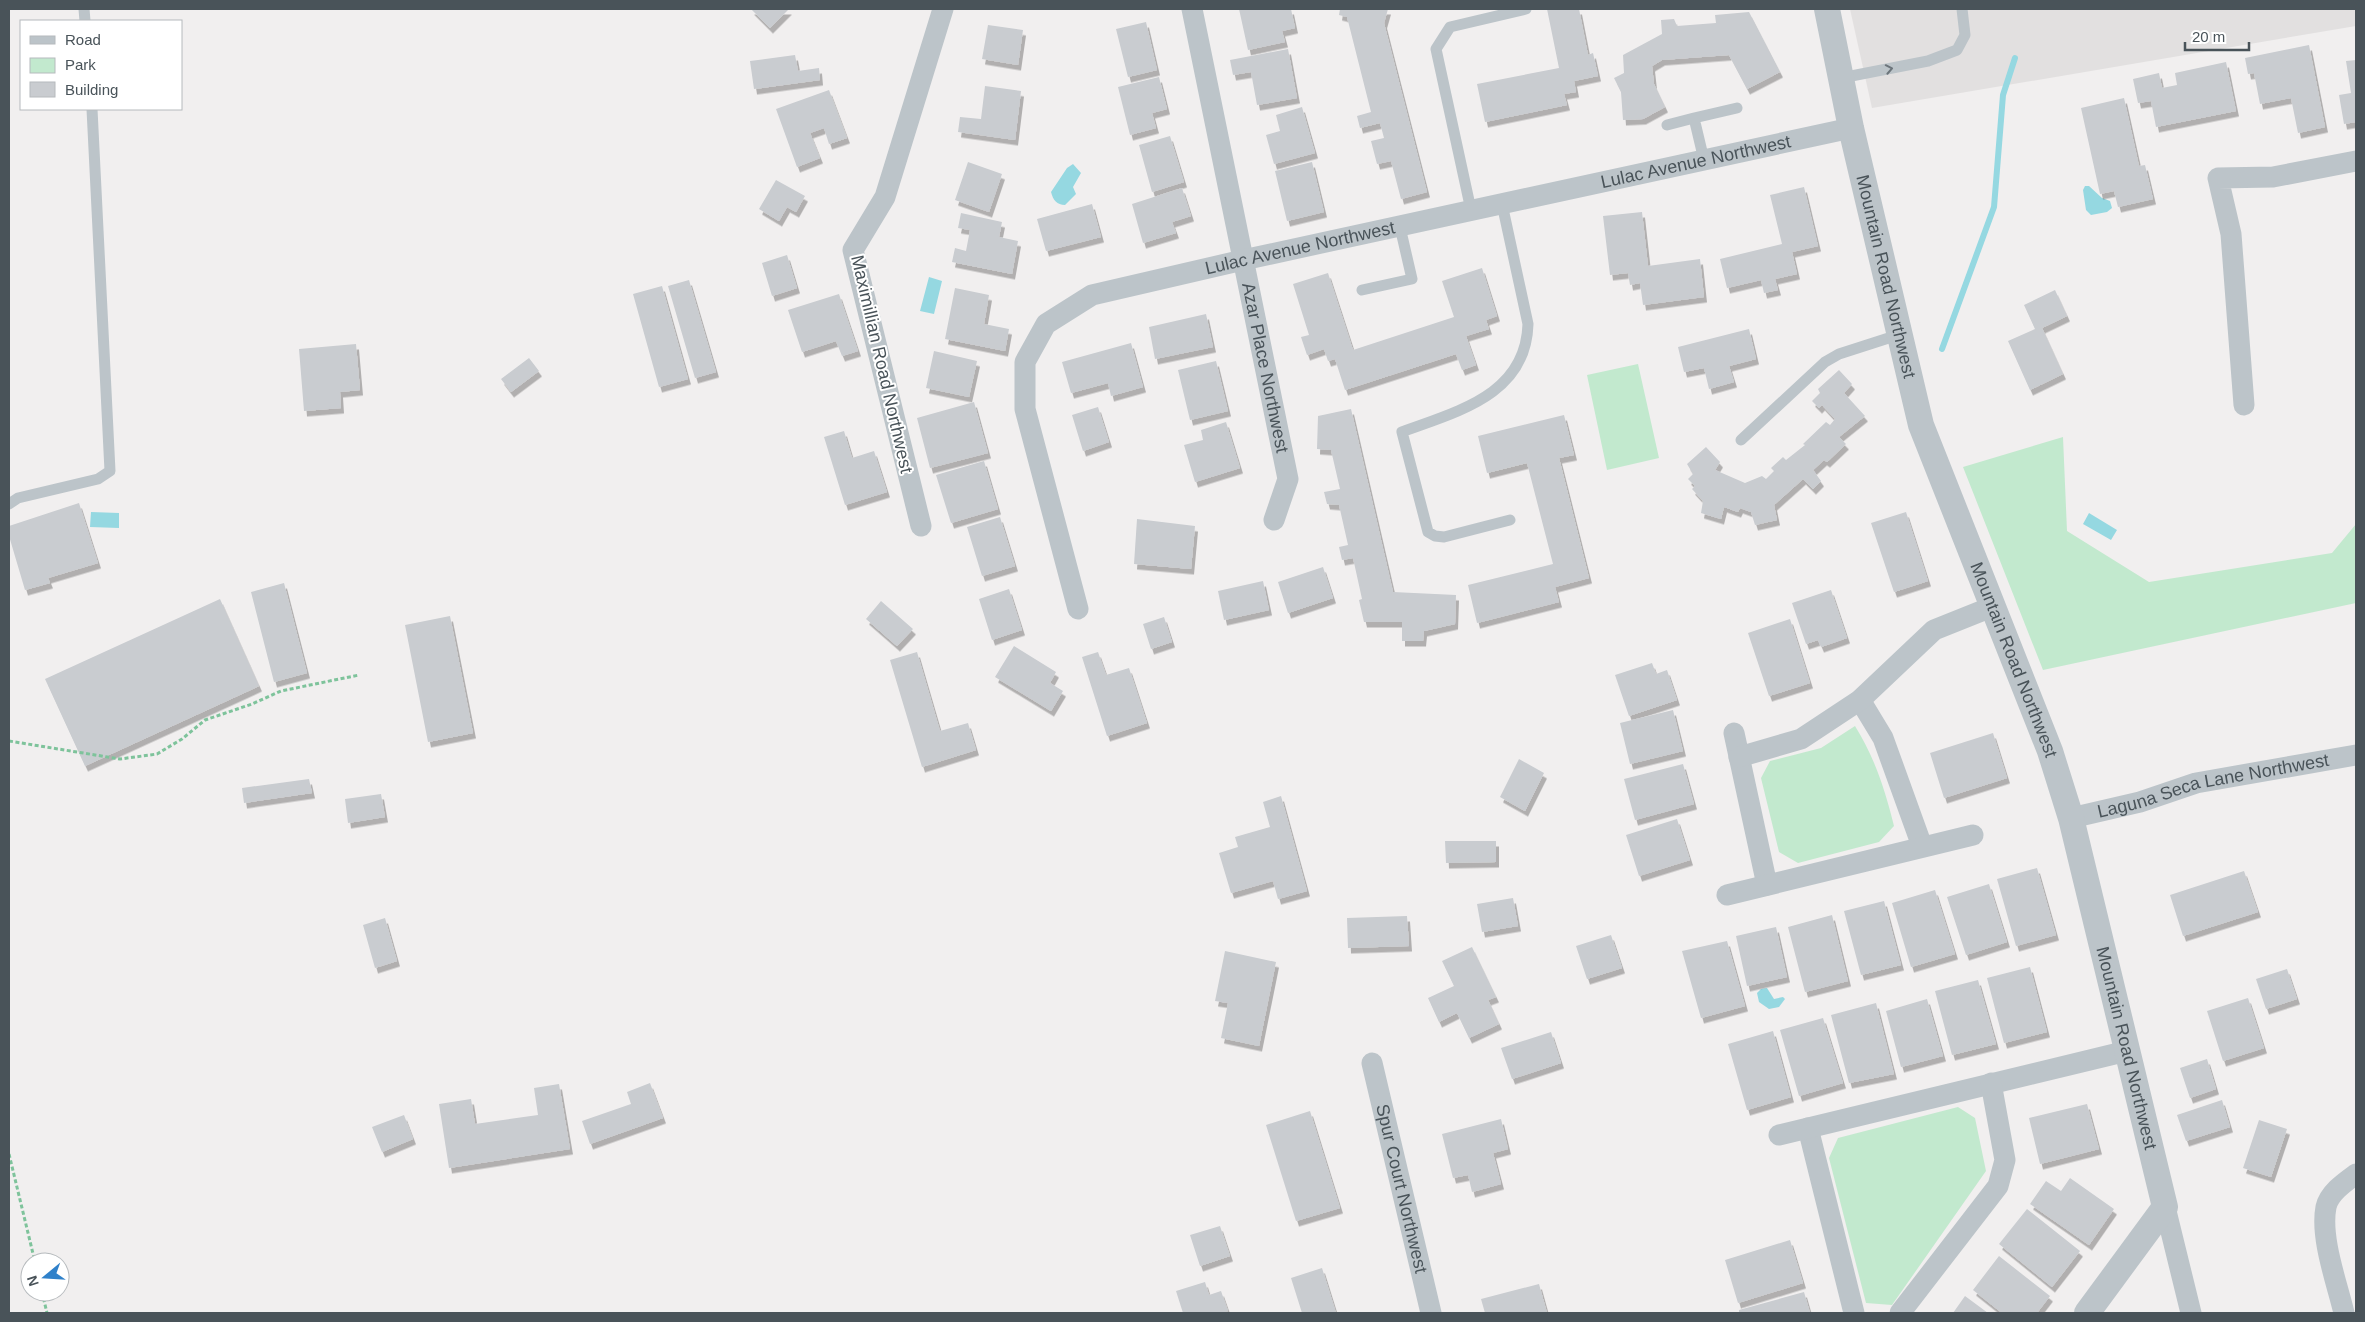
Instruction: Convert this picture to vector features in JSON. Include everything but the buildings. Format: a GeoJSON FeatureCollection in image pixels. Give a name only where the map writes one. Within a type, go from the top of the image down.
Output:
{"type":"FeatureCollection","features":[{"type":"Feature","properties":{"kind":"street","name":"Maximillian Road Northwest"},"geometry":{"type":"LineString","coordinates":[[921,526],[853,250],[885,196],[943,9]]}},
{"type":"Feature","properties":{"kind":"street","name":"Azar Place Northwest"},"geometry":{"type":"LineString","coordinates":[[1192,9],[1288,479],[1274,520]]}},
{"type":"Feature","properties":{"kind":"street","name":"Mountain Road Northwest"},"geometry":{"type":"LineString","coordinates":[[1827,9],[1851,128],[1898,335],[1921,425],[2050,751],[2071,818],[2191,1313]]}},
{"type":"Feature","properties":{"kind":"street","name":"Lulac Avenue Northwest"},"geometry":{"type":"LineString","coordinates":[[1078,609],[1025,409],[1025,362],[1046,324],[1092,295],[1243,260],[1851,128]]}},
{"type":"Feature","properties":{"kind":"street"},"geometry":{"type":"LineString","coordinates":[[2244,405],[2231,234],[2218,178],[2273,177],[2356,161]]}},
{"type":"Feature","properties":{"kind":"street"},"geometry":{"type":"LineString","coordinates":[[1739,757],[1801,739],[1860,700],[1934,630],[1994,606]]}},
{"type":"Feature","properties":{"kind":"street"},"geometry":{"type":"LineString","coordinates":[[1860,700],[1883,738],[1922,846]]}},
{"type":"Feature","properties":{"kind":"street"},"geometry":{"type":"LineString","coordinates":[[1734,733],[1767,885]]}},
{"type":"Feature","properties":{"kind":"street","name":"Laguna Seca Lane Northwest"},"geometry":{"type":"LineString","coordinates":[[2071,818],[2140,802],[2196,783],[2356,755]]}},
{"type":"Feature","properties":{"kind":"street"},"geometry":{"type":"LineString","coordinates":[[1727,895],[1972,835]]}},
{"type":"Feature","properties":{"kind":"street"},"geometry":{"type":"LineString","coordinates":[[1779,1135],[2127,1051]]}},
{"type":"Feature","properties":{"kind":"street","name":"Spur Court Northwest"},"geometry":{"type":"LineString","coordinates":[[1372,1063],[1431,1313]]}},
{"type":"Feature","properties":{"kind":"street"},"geometry":{"type":"LineString","coordinates":[[1900,1313],[1998,1186],[2005,1160],[1990,1083]]}},
{"type":"Feature","properties":{"kind":"street"},"geometry":{"type":"LineString","coordinates":[[1808,1128],[1854,1313]]}},
{"type":"Feature","properties":{"kind":"street"},"geometry":{"type":"LineString","coordinates":[[2344,1313],[2326,1236],[2326,1206],[2339,1187],[2356,1174]]}},
{"type":"Feature","properties":{"kind":"street"},"geometry":{"type":"LineString","coordinates":[[2087,1313],[2165,1207]]}},
{"type":"Feature","properties":{"kind":"lane"},"geometry":{"type":"LineString","coordinates":[[1471,210],[1436,49],[1450,27],[1526,9]]}},
{"type":"Feature","properties":{"kind":"lane"},"geometry":{"type":"LineString","coordinates":[[1841,78],[1928,62],[1957,50],[1965,35],[1962,9]]}},
{"type":"Feature","properties":{"kind":"lane"},"geometry":{"type":"LineString","coordinates":[[1667,125],[1737,108]]}},
{"type":"Feature","properties":{"kind":"lane"},"geometry":{"type":"LineString","coordinates":[[9,504],[18,498],[98,479],[110,471],[92,110]]}},
{"type":"Feature","properties":{"kind":"lane"},"geometry":{"type":"LineString","coordinates":[[1694,118],[1704,160]]}},
{"type":"Feature","properties":{"kind":"lane"},"geometry":{"type":"LineString","coordinates":[[1502,204],[1528,324],[1527,340],[1522,356],[1515,371],[1504,384],[1488,396],[1402,432],[1428,532],[1435,536],[1444,537],[1510,520]]}},
{"type":"Feature","properties":{"kind":"lane"},"geometry":{"type":"LineString","coordinates":[[1362,290],[1412,279],[1400,227]]}},
{"type":"Feature","properties":{"kind":"lane"},"geometry":{"type":"LineString","coordinates":[[1742,440],[1825,362],[1839,354],[1898,335]]}},
{"type":"Feature","properties":{"kind":"path"},"geometry":{"type":"LineString","coordinates":[[9,741],[120,759],[157,754],[182,739],[205,720],[252,704],[281,691],[359,675]]}},
{"type":"Feature","properties":{"kind":"path"},"geometry":{"type":"LineString","coordinates":[[9,1154],[33,1252]]}},
{"type":"Feature","properties":{"kind":"shaded area"},"geometry":{"type":"Polygon","coordinates":[[[1850,9],[2356,9],[2356,26],[1872,108],[1850,9]]]}},
{"type":"Feature","properties":{"kind":"green space"},"geometry":{"type":"Polygon","coordinates":[[[1638,364],[1659,458],[1607,470],[1587,375],[1638,364]]]}},
{"type":"Feature","properties":{"kind":"green space"},"geometry":{"type":"Polygon","coordinates":[[[2063,437],[2067,531],[2149,582],[2332,553],[2356,524],[2356,603],[2043,670],[1963,467],[2063,437]]]}},
{"type":"Feature","properties":{"kind":"green space"},"geometry":{"type":"Polygon","coordinates":[[[1855,726],[1879,774],[1894,826],[1879,842],[1798,863],[1779,852],[1761,778],[1770,761],[1821,748],[1855,726]]]}},
{"type":"Feature","properties":{"kind":"green space"},"geometry":{"type":"Polygon","coordinates":[[[1958,1107],[1975,1118],[1986,1171],[1892,1305],[1866,1303],[1829,1158],[1838,1138],[1958,1107]]]}},
{"type":"Feature","properties":{"kind":"water"},"geometry":{"type":"Polygon","coordinates":[[[1073,164],[1081,173],[1073,187],[1076,194],[1065,205],[1060,204],[1054,200],[1051,192],[1067,168],[1073,164]]]}},
{"type":"Feature","properties":{"kind":"water"},"geometry":{"type":"Polygon","coordinates":[[[2085,186],[2089,186],[2102,198],[2110,201],[2112,208],[2107,212],[2091,215],[2086,210],[2083,190],[2085,186]]]}},
{"type":"Feature","properties":{"kind":"water"},"geometry":{"type":"Polygon","coordinates":[[[929,277],[942,281],[934,314],[920,311],[929,277]]]}},
{"type":"Feature","properties":{"kind":"water"},"geometry":{"type":"Polygon","coordinates":[[[91,512],[119,513],[119,528],[90,527],[91,512]]]}},
{"type":"Feature","properties":{"kind":"water"},"geometry":{"type":"Polygon","coordinates":[[[2089,513],[2117,530],[2111,540],[2083,524],[2089,513]]]}},
{"type":"Feature","properties":{"kind":"water"},"geometry":{"type":"Polygon","coordinates":[[[1767,988],[1774,999],[1783,997],[1785,999],[1779,1007],[1769,1009],[1759,1002],[1757,993],[1761,989],[1767,988]]]}},
{"type":"Feature","properties":{"kind":"waterway"},"geometry":{"type":"LineString","coordinates":[[1942,349],[1994,207],[2003,95],[2015,58]]}}]}
